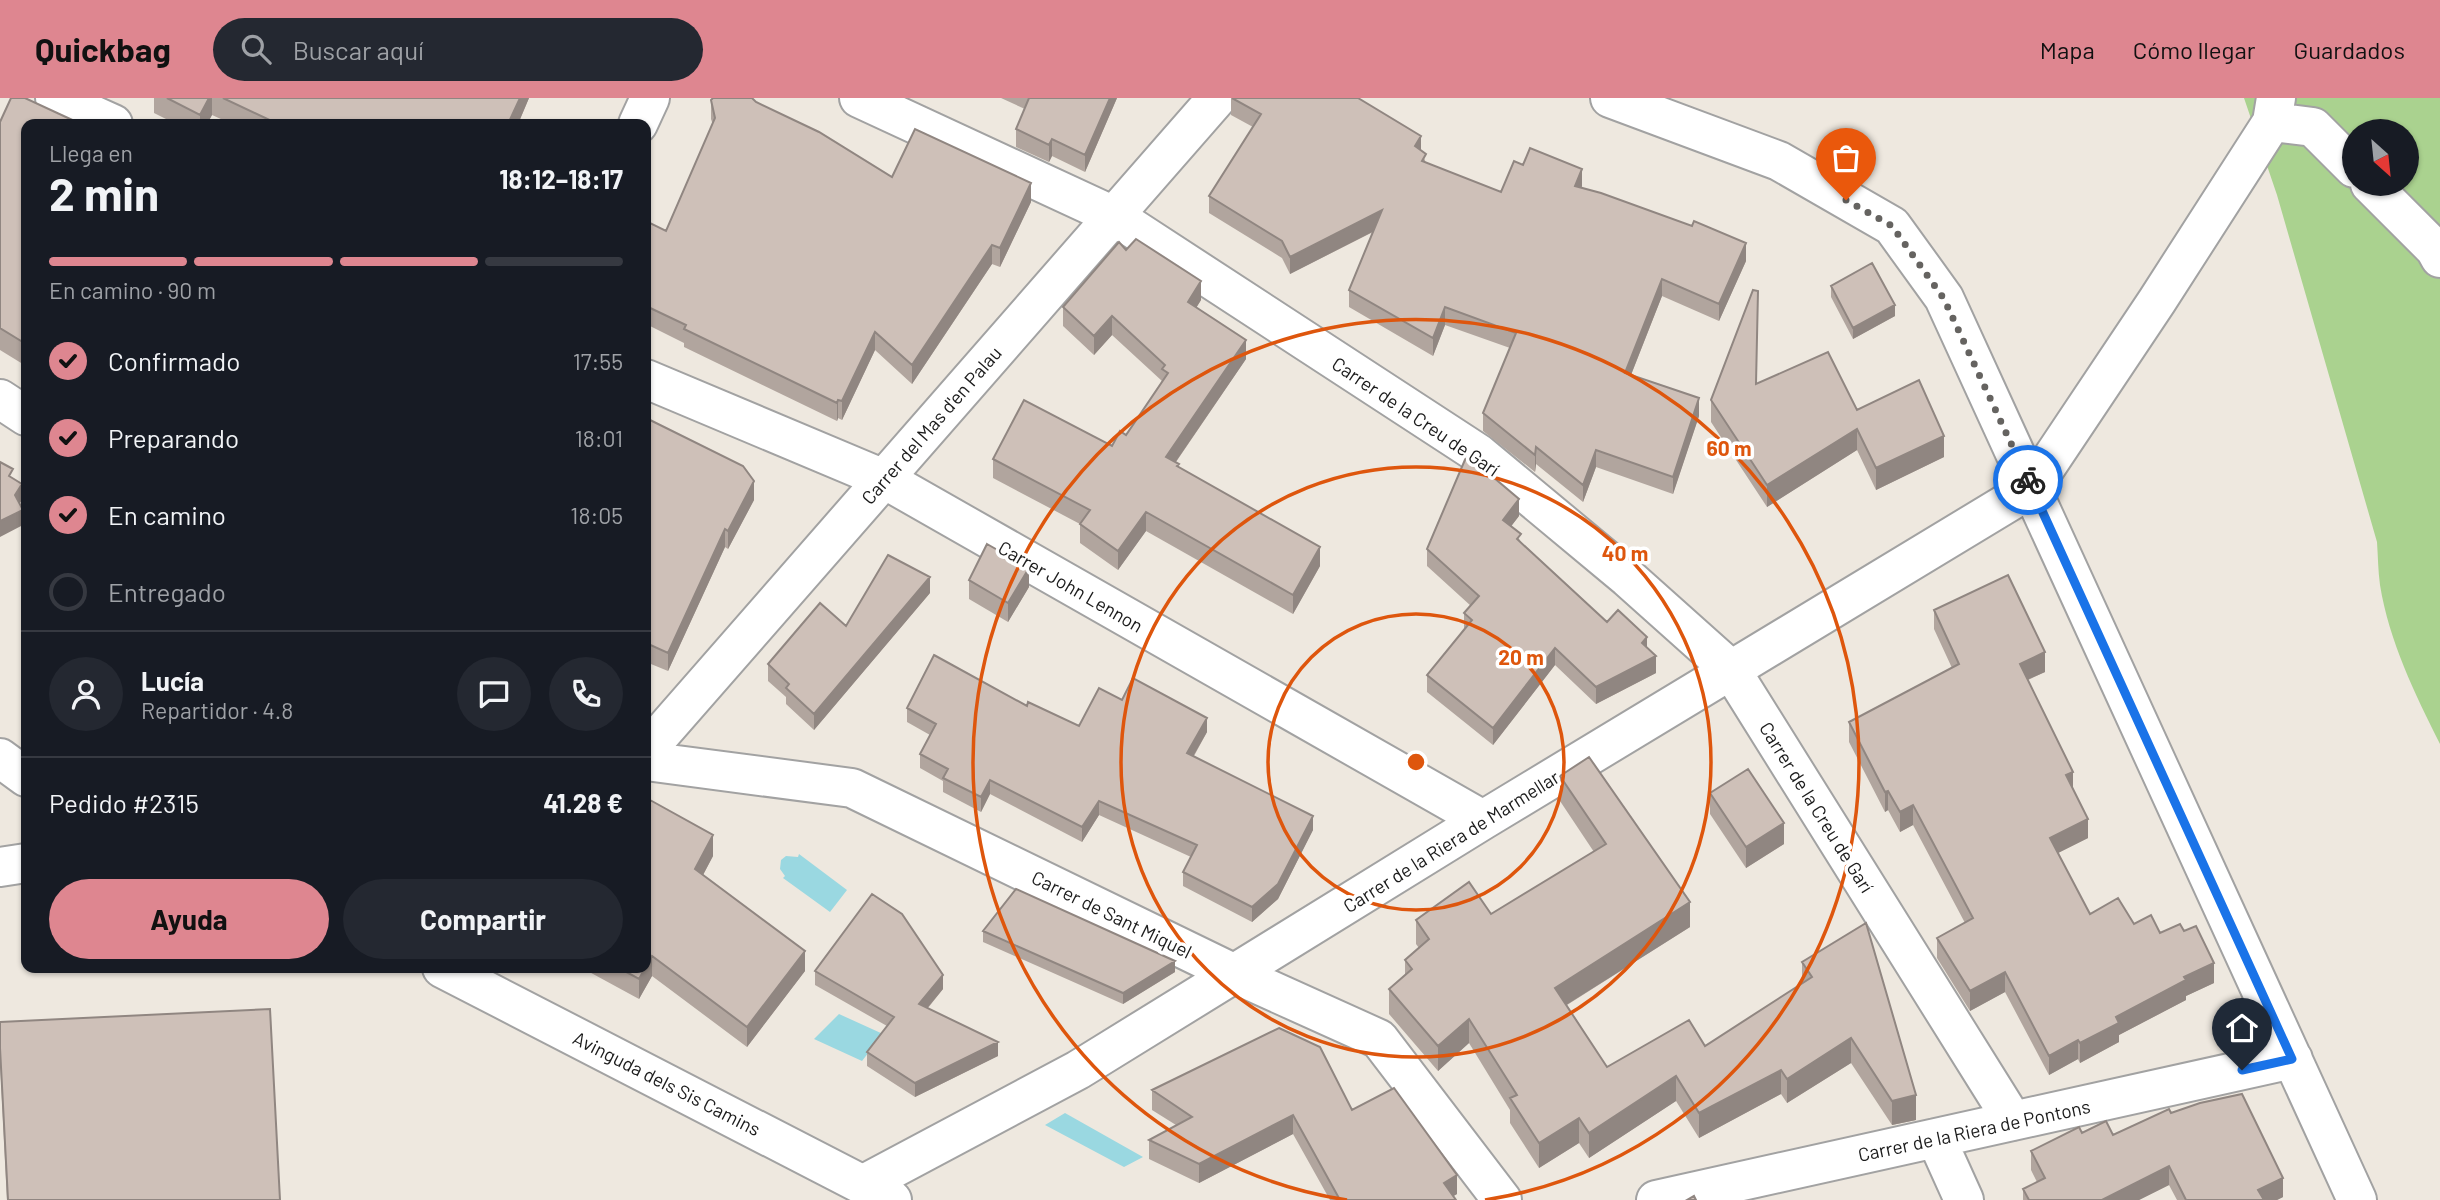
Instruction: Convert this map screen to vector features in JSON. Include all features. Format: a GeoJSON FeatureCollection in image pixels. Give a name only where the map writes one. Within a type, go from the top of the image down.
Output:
{"type":"FeatureCollection","features":[{"type":"Feature","properties":{"kind":"street"},"geometry":{"type":"LineString","coordinates":[[55,98],[102,119]]}},
{"type":"Feature","properties":{"kind":"street"},"geometry":{"type":"LineString","coordinates":[[640,119],[650,98]]}},
{"type":"Feature","properties":{"kind":"street","name":"Carrer de la Creu de Garí"},"geometry":{"type":"LineString","coordinates":[[859,98],[1114,216],[1479,454],[1628,578],[1731,670],[2013,1121]]}},
{"type":"Feature","properties":{"kind":"street","name":"Carrer del Mas d'en Palau"},"geometry":{"type":"LineString","coordinates":[[651,745],[1217,98]]}},
{"type":"Feature","properties":{"kind":"street"},"geometry":{"type":"LineString","coordinates":[[1610,98],[1779,161],[1892,226],[1944,299],[2357,1200]]}},
{"type":"Feature","properties":{"kind":"street"},"geometry":{"type":"LineString","coordinates":[[2032,488],[2157,302],[2274,110],[2313,127],[2342,156]]}},
{"type":"Feature","properties":{"kind":"street"},"geometry":{"type":"LineString","coordinates":[[2382,196],[2435,249],[2440,258]]}},
{"type":"Feature","properties":{"kind":"street","name":"Carrer John Lennon"},"geometry":{"type":"LineString","coordinates":[[651,381],[884,479],[1483,820]]}},
{"type":"Feature","properties":{"kind":"street"},"geometry":{"type":"LineString","coordinates":[[0,399],[21,413]]}},
{"type":"Feature","properties":{"kind":"street","name":"Carrer de la Riera de Marmellar"},"geometry":{"type":"LineString","coordinates":[[878,1192],[1483,820],[2032,488]]}},
{"type":"Feature","properties":{"kind":"street"},"geometry":{"type":"LineString","coordinates":[[0,758],[21,773]]}},
{"type":"Feature","properties":{"kind":"street","name":"Carrer de Sant Miquel"},"geometry":{"type":"LineString","coordinates":[[651,762],[852,788],[1235,974],[1379,1039],[1502,1200]]}},
{"type":"Feature","properties":{"kind":"street"},"geometry":{"type":"LineString","coordinates":[[0,867],[21,864]]}},
{"type":"Feature","properties":{"kind":"street","name":"Avinguda dels Sis Camins"},"geometry":{"type":"LineString","coordinates":[[458,973],[878,1192]]}},
{"type":"Feature","properties":{"kind":"street","name":"Carrer de la Riera de Pontons"},"geometry":{"type":"LineString","coordinates":[[1656,1200],[2292,1059]]}},
{"type":"Feature","properties":{"kind":"street"},"geometry":{"type":"LineString","coordinates":[[1936,1138],[1965,1200]]}},
{"type":"Feature","properties":{"kind":"green space"},"geometry":{"type":"Polygon","coordinates":[[[2244,98],[2440,98],[2440,744],[2396,647],[2380,585],[2377,542],[2277,195],[2244,98]]]}},
{"type":"Feature","properties":{"kind":"water"},"geometry":{"type":"Polygon","coordinates":[[[799,854],[847,890],[830,912],[783,878],[785,876],[780,869],[781,860],[786,856],[798,857],[799,854]]]}},
{"type":"Feature","properties":{"kind":"water"},"geometry":{"type":"Polygon","coordinates":[[[839,1014],[883,1034],[862,1061],[814,1039],[839,1014]]]}},
{"type":"Feature","properties":{"kind":"water"},"geometry":{"type":"Polygon","coordinates":[[[1065,1113],[1143,1157],[1124,1167],[1045,1125],[1065,1113]]]}},
{"type":"Feature","properties":{"kind":"building"},"geometry":{"type":"Polygon","coordinates":[[[11,98],[25,98],[70,119],[21,119],[21,341],[0,328],[0,122],[11,98]]]}},
{"type":"Feature","properties":{"kind":"building"},"geometry":{"type":"Polygon","coordinates":[[[167,98],[209,98],[200,115],[167,98]]]}},
{"type":"Feature","properties":{"kind":"building"},"geometry":{"type":"Polygon","coordinates":[[[223,98],[520,98],[510,119],[267,119],[223,98]]]}},
{"type":"Feature","properties":{"kind":"building"},"geometry":{"type":"Polygon","coordinates":[[[752,98],[819,132],[892,177],[915,129],[1031,183],[1000,248],[992,245],[912,365],[875,332],[842,401],[838,400],[837,403],[684,329],[686,325],[651,308],[651,224],[666,231],[715,118],[711,100],[752,98]]]}},
{"type":"Feature","properties":{"kind":"building"},"geometry":{"type":"Polygon","coordinates":[[[1029,98],[1110,98],[1085,155],[1052,139],[1049,145],[1016,129],[1029,98]]]}},
{"type":"Feature","properties":{"kind":"building"},"geometry":{"type":"Polygon","coordinates":[[[1232,98],[1358,98],[1421,136],[1415,146],[1426,154],[1422,161],[1501,192],[1514,161],[1523,165],[1530,148],[1582,169],[1575,186],[1692,226],[1694,221],[1746,243],[1719,304],[1662,279],[1625,373],[1699,398],[1673,477],[1596,450],[1583,485],[1536,447],[1535,455],[1483,413],[1516,333],[1445,307],[1433,338],[1349,290],[1382,210],[1290,257],[1282,241],[1209,196],[1261,114],[1232,98]]]}},
{"type":"Feature","properties":{"kind":"building"},"geometry":{"type":"Polygon","coordinates":[[[1136,239],[1201,281],[1188,302],[1246,340],[1166,457],[1179,464],[1177,466],[1320,547],[1293,595],[1146,512],[1118,551],[1080,524],[1090,510],[993,459],[1024,400],[1112,446],[1120,431],[1126,435],[1168,373],[1162,369],[1165,365],[1112,316],[1094,336],[1063,307],[1119,242],[1126,250],[1136,239]]]}},
{"type":"Feature","properties":{"kind":"building"},"geometry":{"type":"Polygon","coordinates":[[[1872,263],[1895,305],[1853,328],[1831,286],[1872,263]]]}},
{"type":"Feature","properties":{"kind":"building"},"geometry":{"type":"Polygon","coordinates":[[[1753,290],[1758,291],[1756,384],[1828,352],[1857,410],[1919,380],[1944,436],[1876,468],[1857,429],[1767,485],[1711,400],[1753,290]]]}},
{"type":"Feature","properties":{"kind":"building"},"geometry":{"type":"Polygon","coordinates":[[[651,420],[743,466],[754,481],[728,531],[725,529],[668,653],[651,645],[651,420]]]}},
{"type":"Feature","properties":{"kind":"building"},"geometry":{"type":"Polygon","coordinates":[[[1467,455],[1519,499],[1503,520],[1521,534],[1517,539],[1607,622],[1618,610],[1647,637],[1642,643],[1656,656],[1596,687],[1555,648],[1493,728],[1427,675],[1472,620],[1464,613],[1479,596],[1427,549],[1467,455]]]}},
{"type":"Feature","properties":{"kind":"building"},"geometry":{"type":"Polygon","coordinates":[[[0,462],[13,469],[9,476],[21,483],[15,495],[21,511],[0,521],[0,462]]]}},
{"type":"Feature","properties":{"kind":"building"},"geometry":{"type":"Polygon","coordinates":[[[987,544],[1029,568],[1008,603],[969,580],[987,544]]]}},
{"type":"Feature","properties":{"kind":"building"},"geometry":{"type":"Polygon","coordinates":[[[888,555],[930,577],[814,714],[786,688],[789,684],[768,664],[820,603],[846,626],[888,555]]]}},
{"type":"Feature","properties":{"kind":"building"},"geometry":{"type":"Polygon","coordinates":[[[2008,575],[2045,652],[2020,664],[2073,772],[2066,775],[2088,819],[2050,838],[2090,914],[2118,898],[2134,924],[2151,915],[2160,933],[2180,924],[2184,931],[2196,926],[2214,963],[2184,977],[2186,980],[2116,1017],[2119,1023],[2080,1043],[2078,1040],[2049,1056],[2005,972],[1970,991],[1937,938],[1973,918],[1913,805],[1900,812],[1888,791],[1885,792],[1849,722],[1959,664],[1934,610],[2008,575]]]}},
{"type":"Feature","properties":{"kind":"building"},"geometry":{"type":"Polygon","coordinates":[[[934,655],[1027,706],[1028,702],[1079,726],[1099,688],[1122,700],[1133,678],[1207,718],[1187,753],[1313,816],[1278,884],[1252,907],[1183,872],[1197,845],[1099,801],[1082,827],[990,780],[981,797],[943,778],[948,769],[920,754],[936,724],[907,708],[934,655]]]}},
{"type":"Feature","properties":{"kind":"building"},"geometry":{"type":"Polygon","coordinates":[[[1589,757],[1690,902],[1555,988],[1607,1067],[1689,1020],[1705,1046],[1812,977],[1802,962],[1866,923],[1916,1095],[1892,1101],[1851,1038],[1787,1079],[1781,1070],[1699,1113],[1676,1076],[1589,1133],[1579,1118],[1539,1143],[1510,1098],[1517,1095],[1469,1019],[1438,1046],[1389,989],[1412,969],[1405,960],[1429,939],[1416,920],[1469,882],[1491,914],[1606,844],[1560,776],[1589,757]]]}},
{"type":"Feature","properties":{"kind":"building"},"geometry":{"type":"Polygon","coordinates":[[[1748,769],[1784,823],[1746,847],[1710,793],[1748,769]]]}},
{"type":"Feature","properties":{"kind":"building"},"geometry":{"type":"Polygon","coordinates":[[[651,801],[713,835],[695,869],[805,951],[747,1027],[652,956],[651,801]]]}},
{"type":"Feature","properties":{"kind":"building"},"geometry":{"type":"Polygon","coordinates":[[[1016,889],[1175,961],[1123,993],[983,931],[1016,889]]]}},
{"type":"Feature","properties":{"kind":"building"},"geometry":{"type":"Polygon","coordinates":[[[872,894],[902,914],[943,975],[919,1004],[998,1042],[915,1083],[867,1052],[894,1017],[815,971],[872,894]]]}},
{"type":"Feature","properties":{"kind":"building"},"geometry":{"type":"Polygon","coordinates":[[[628,973],[642,973],[639,979],[628,973]]]}},
{"type":"Feature","properties":{"kind":"building"},"geometry":{"type":"Polygon","coordinates":[[[270,1009],[280,1200],[8,1200],[0,1022],[270,1009]]]}},
{"type":"Feature","properties":{"kind":"building"},"geometry":{"type":"Polygon","coordinates":[[[1279,1028],[1320,1047],[1352,1110],[1394,1088],[1457,1175],[1444,1183],[1456,1200],[1340,1200],[1293,1115],[1199,1164],[1149,1140],[1192,1117],[1152,1090],[1279,1028]]]}},
{"type":"Feature","properties":{"kind":"building"},"geometry":{"type":"Polygon","coordinates":[[[2242,1094],[2283,1178],[2258,1190],[2264,1200],[2186,1200],[2169,1166],[2102,1200],[2029,1200],[2023,1189],[2045,1178],[2031,1151],[2079,1127],[2082,1133],[2106,1121],[2113,1135],[2169,1109],[2171,1113],[2200,1103],[2242,1094]]]}},
{"type":"Feature","properties":{"kind":"way so far"},"geometry":{"type":"LineString","coordinates":[[1846,200],[1892,226],[1944,299],[2028,480]]}},
{"type":"Feature","properties":{"kind":"route"},"geometry":{"type":"LineString","coordinates":[[2028,480],[2292,1059],[2242,1070]]}}]}
